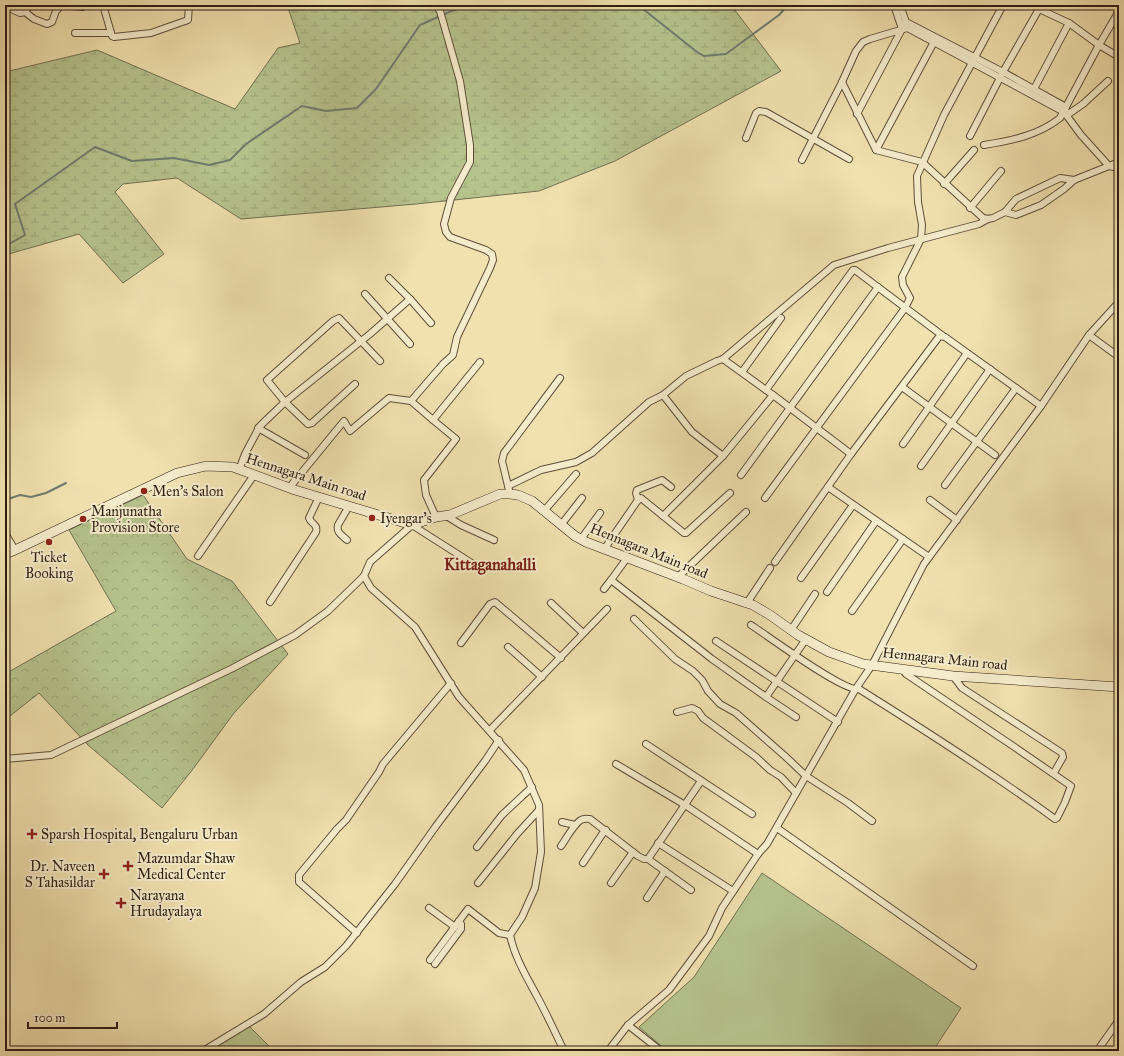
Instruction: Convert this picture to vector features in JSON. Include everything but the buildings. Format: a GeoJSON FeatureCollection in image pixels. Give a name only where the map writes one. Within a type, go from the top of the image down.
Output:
{"type":"FeatureCollection","features":[{"type":"Feature","properties":{"kind":"street"},"geometry":{"type":"LineString","coordinates":[[25,12],[30,5]]}},
{"type":"Feature","properties":{"kind":"street"},"geometry":{"type":"LineString","coordinates":[[5,6],[20,13],[25,12],[34,19],[47,24],[52,22],[56,12],[62,5],[82,7]]}},
{"type":"Feature","properties":{"kind":"street"},"geometry":{"type":"LineString","coordinates":[[103,5],[114,37],[151,33],[188,20],[189,5]]}},
{"type":"Feature","properties":{"kind":"street"},"geometry":{"type":"LineString","coordinates":[[411,401],[443,364],[453,355],[457,337],[486,280],[493,260],[492,254],[486,250],[450,237],[446,232],[444,224],[451,198],[470,162],[470,156],[469,134],[460,81],[440,11],[436,5]]}},
{"type":"Feature","properties":{"kind":"street"},"geometry":{"type":"LineString","coordinates":[[894,5],[904,26],[974,59],[1070,113],[1083,104],[1108,81]]}},
{"type":"Feature","properties":{"kind":"street"},"geometry":{"type":"LineString","coordinates":[[857,114],[904,26],[900,5]]}},
{"type":"Feature","properties":{"kind":"street"},"geometry":{"type":"LineString","coordinates":[[765,498],[905,308],[910,298],[903,285],[902,278],[921,239],[922,225],[916,176],[944,115],[1003,5]]}},
{"type":"Feature","properties":{"kind":"street"},"geometry":{"type":"LineString","coordinates":[[970,136],[1036,7],[1069,23],[1099,45],[1119,57]]}},
{"type":"Feature","properties":{"kind":"street"},"geometry":{"type":"LineString","coordinates":[[984,145],[1035,133],[1050,127],[1060,118],[1119,11]]}},
{"type":"Feature","properties":{"kind":"street"},"geometry":{"type":"LineString","coordinates":[[1034,89],[1069,23]]}},
{"type":"Feature","properties":{"kind":"street"},"geometry":{"type":"LineString","coordinates":[[802,160],[842,82],[856,51],[863,42],[904,26]]}},
{"type":"Feature","properties":{"kind":"street"},"geometry":{"type":"LineString","coordinates":[[75,33],[112,33]]}},
{"type":"Feature","properties":{"kind":"street"},"geometry":{"type":"LineString","coordinates":[[876,150],[935,40]]}},
{"type":"Feature","properties":{"kind":"street"},"geometry":{"type":"LineString","coordinates":[[1002,75],[1034,89],[1065,110],[1081,135],[1109,166],[1119,168]]}},
{"type":"Feature","properties":{"kind":"street"},"geometry":{"type":"LineString","coordinates":[[842,82],[876,150],[922,162],[970,208],[983,218],[988,219]]}},
{"type":"Feature","properties":{"kind":"street"},"geometry":{"type":"LineString","coordinates":[[746,138],[756,113],[758,111],[763,111],[849,158]]}},
{"type":"Feature","properties":{"kind":"street"},"geometry":{"type":"LineString","coordinates":[[944,184],[974,150]]}},
{"type":"Feature","properties":{"kind":"street"},"geometry":{"type":"LineString","coordinates":[[1005,212],[1016,215],[1041,204],[1064,189],[1074,180],[1119,162]]}},
{"type":"Feature","properties":{"kind":"street"},"geometry":{"type":"LineString","coordinates":[[970,208],[1001,172]]}},
{"type":"Feature","properties":{"kind":"street"},"geometry":{"type":"LineString","coordinates":[[560,378],[504,452],[502,461],[509,490],[541,470],[576,462],[592,453],[649,402],[663,395],[686,376],[723,359],[834,265],[921,239],[979,224],[1005,212],[1016,199],[1060,178],[1074,180]]}},
{"type":"Feature","properties":{"kind":"street"},"geometry":{"type":"LineString","coordinates":[[766,390],[853,270],[855,270],[942,336],[1041,406]]}},
{"type":"Feature","properties":{"kind":"street"},"geometry":{"type":"LineString","coordinates":[[389,278],[410,299],[430,323]]}},
{"type":"Feature","properties":{"kind":"street"},"geometry":{"type":"LineString","coordinates":[[741,475],[878,287]]}},
{"type":"Feature","properties":{"kind":"street"},"geometry":{"type":"LineString","coordinates":[[365,294],[410,344]]}},
{"type":"Feature","properties":{"kind":"street"},"geometry":{"type":"LineString","coordinates":[[239,470],[258,428],[285,402],[410,299]]}},
{"type":"Feature","properties":{"kind":"street"},"geometry":{"type":"LineString","coordinates":[[608,1051],[628,1025],[669,990],[709,936],[722,908],[777,828],[855,690],[872,665],[924,564],[1041,406],[1089,335],[1119,302]]}},
{"type":"Feature","properties":{"kind":"street"},"geometry":{"type":"LineString","coordinates":[[355,384],[312,423],[308,424],[285,402],[267,380],[332,321],[338,318],[380,361]]}},
{"type":"Feature","properties":{"kind":"street"},"geometry":{"type":"LineString","coordinates":[[742,372],[781,318]]}},
{"type":"Feature","properties":{"kind":"street"},"geometry":{"type":"LineString","coordinates":[[1089,335],[1119,357]]}},
{"type":"Feature","properties":{"kind":"street"},"geometry":{"type":"LineString","coordinates":[[775,562],[851,454],[938,338],[942,336]]}},
{"type":"Feature","properties":{"kind":"street"},"geometry":{"type":"LineString","coordinates":[[902,444],[967,353]]}},
{"type":"Feature","properties":{"kind":"street"},"geometry":{"type":"LineString","coordinates":[[723,359],[851,454]]}},
{"type":"Feature","properties":{"kind":"street"},"geometry":{"type":"LineString","coordinates":[[433,420],[480,362]]}},
{"type":"Feature","properties":{"kind":"street"},"geometry":{"type":"LineString","coordinates":[[921,466],[990,369]]}},
{"type":"Feature","properties":{"kind":"street"},"geometry":{"type":"LineString","coordinates":[[902,386],[995,455]]}},
{"type":"Feature","properties":{"kind":"street"},"geometry":{"type":"LineString","coordinates":[[945,485],[1016,388]]}},
{"type":"Feature","properties":{"kind":"street"},"geometry":{"type":"LineString","coordinates":[[663,395],[692,432],[723,456]]}},
{"type":"Feature","properties":{"kind":"street"},"geometry":{"type":"LineString","coordinates":[[663,516],[723,456],[773,395]]}},
{"type":"Feature","properties":{"kind":"street"},"geometry":{"type":"LineString","coordinates":[[289,488],[344,421],[350,431],[389,398],[411,401],[456,439],[424,480],[426,495],[440,516],[494,540]]}},
{"type":"Feature","properties":{"kind":"street"},"geometry":{"type":"LineString","coordinates":[[258,428],[305,455]]}},
{"type":"Feature","properties":{"kind":"street","name":"Hennagara Main road"},"geometry":{"type":"LineString","coordinates":[[5,554],[177,473],[206,466],[233,467],[289,488],[412,524],[450,514],[509,490],[532,501],[581,539],[711,591],[747,603],[770,615],[806,640],[829,652],[864,664],[953,676],[1119,687]]}},
{"type":"Feature","properties":{"kind":"street"},"geometry":{"type":"LineString","coordinates":[[544,511],[576,474]]}},
{"type":"Feature","properties":{"kind":"street"},"geometry":{"type":"LineString","coordinates":[[198,556],[254,475]]}},
{"type":"Feature","properties":{"kind":"street"},"geometry":{"type":"LineString","coordinates":[[638,500],[636,493],[637,490],[662,480],[671,488]]}},
{"type":"Feature","properties":{"kind":"street"},"geometry":{"type":"LineString","coordinates":[[828,487],[929,557]]}},
{"type":"Feature","properties":{"kind":"street"},"geometry":{"type":"LineString","coordinates":[[605,548],[638,500],[641,498],[681,532],[686,533],[730,493]]}},
{"type":"Feature","properties":{"kind":"street"},"geometry":{"type":"LineString","coordinates":[[270,602],[316,532],[316,525],[310,521],[309,518],[319,497]]}},
{"type":"Feature","properties":{"kind":"street"},"geometry":{"type":"LineString","coordinates":[[561,525],[582,498]]}},
{"type":"Feature","properties":{"kind":"street"},"geometry":{"type":"LineString","coordinates":[[930,500],[957,520]]}},
{"type":"Feature","properties":{"kind":"street"},"geometry":{"type":"LineString","coordinates":[[801,578],[853,505]]}},
{"type":"Feature","properties":{"kind":"street"},"geometry":{"type":"LineString","coordinates":[[347,540],[338,533],[337,529],[349,506]]}},
{"type":"Feature","properties":{"kind":"street"},"geometry":{"type":"LineString","coordinates":[[678,577],[746,512]]}},
{"type":"Feature","properties":{"kind":"street"},"geometry":{"type":"LineString","coordinates":[[581,539],[600,513]]}},
{"type":"Feature","properties":{"kind":"street"},"geometry":{"type":"LineString","coordinates":[[827,592],[876,521]]}},
{"type":"Feature","properties":{"kind":"street"},"geometry":{"type":"LineString","coordinates":[[5,759],[51,755],[232,668],[295,635],[328,611],[364,576],[370,562],[412,524],[480,569]]}},
{"type":"Feature","properties":{"kind":"street"},"geometry":{"type":"LineString","coordinates":[[5,533],[15,550]]}},
{"type":"Feature","properties":{"kind":"street"},"geometry":{"type":"LineString","coordinates":[[852,611],[903,539]]}},
{"type":"Feature","properties":{"kind":"street"},"geometry":{"type":"LineString","coordinates":[[604,588],[627,558]]}},
{"type":"Feature","properties":{"kind":"street"},"geometry":{"type":"LineString","coordinates":[[747,603],[770,568]]}},
{"type":"Feature","properties":{"kind":"street"},"geometry":{"type":"LineString","coordinates":[[364,576],[371,588],[415,627],[459,697],[499,740],[524,770],[532,787],[539,805],[541,852],[535,888],[522,916],[510,935],[513,948],[522,970],[564,1051]]}},
{"type":"Feature","properties":{"kind":"street"},"geometry":{"type":"LineString","coordinates":[[610,580],[712,658],[766,697],[796,716]]}},
{"type":"Feature","properties":{"kind":"street"},"geometry":{"type":"LineString","coordinates":[[791,630],[815,594]]}},
{"type":"Feature","properties":{"kind":"street"},"geometry":{"type":"LineString","coordinates":[[461,643],[490,604],[495,602],[561,658]]}},
{"type":"Feature","properties":{"kind":"street"},"geometry":{"type":"LineString","coordinates":[[551,603],[583,633]]}},
{"type":"Feature","properties":{"kind":"street"},"geometry":{"type":"LineString","coordinates":[[490,730],[607,609]]}},
{"type":"Feature","properties":{"kind":"street"},"geometry":{"type":"LineString","coordinates":[[634,619],[674,659],[693,671],[702,680],[708,691],[720,704],[736,713],[786,756],[806,776],[848,803],[872,822]]}},
{"type":"Feature","properties":{"kind":"street"},"geometry":{"type":"LineString","coordinates":[[751,626],[795,656],[844,686],[855,690],[859,689],[1011,787],[1055,819],[1057,818],[1071,786],[906,674],[903,670]]}},
{"type":"Feature","properties":{"kind":"street"},"geometry":{"type":"LineString","coordinates":[[716,640],[838,722]]}},
{"type":"Feature","properties":{"kind":"street"},"geometry":{"type":"LineString","coordinates":[[766,697],[806,640]]}},
{"type":"Feature","properties":{"kind":"street"},"geometry":{"type":"LineString","coordinates":[[508,647],[542,677]]}},
{"type":"Feature","properties":{"kind":"street"},"geometry":{"type":"LineString","coordinates":[[953,676],[962,688],[1062,753],[1063,757],[1055,771]]}},
{"type":"Feature","properties":{"kind":"street"},"geometry":{"type":"LineString","coordinates":[[357,933],[300,882],[299,875],[346,820],[383,764],[451,683]]}},
{"type":"Feature","properties":{"kind":"street"},"geometry":{"type":"LineString","coordinates":[[677,712],[692,708],[698,711],[703,718],[781,777],[796,793]]}},
{"type":"Feature","properties":{"kind":"street"},"geometry":{"type":"LineString","coordinates":[[203,1051],[264,1014],[301,982],[326,967],[346,946],[395,884],[499,740]]}},
{"type":"Feature","properties":{"kind":"street"},"geometry":{"type":"LineString","coordinates":[[646,744],[752,814]]}},
{"type":"Feature","properties":{"kind":"street"},"geometry":{"type":"LineString","coordinates":[[616,764],[685,805],[758,854]]}},
{"type":"Feature","properties":{"kind":"street"},"geometry":{"type":"LineString","coordinates":[[648,859],[701,781]]}},
{"type":"Feature","properties":{"kind":"street"},"geometry":{"type":"LineString","coordinates":[[477,846],[502,815],[532,787]]}},
{"type":"Feature","properties":{"kind":"street"},"geometry":{"type":"LineString","coordinates":[[478,883],[517,834],[539,810]]}},
{"type":"Feature","properties":{"kind":"street"},"geometry":{"type":"LineString","coordinates":[[561,846],[580,820],[585,818],[590,819],[633,852],[644,859],[648,859],[692,890]]}},
{"type":"Feature","properties":{"kind":"street"},"geometry":{"type":"LineString","coordinates":[[562,822],[575,825]]}},
{"type":"Feature","properties":{"kind":"street"},"geometry":{"type":"LineString","coordinates":[[777,828],[973,966]]}},
{"type":"Feature","properties":{"kind":"street"},"geometry":{"type":"LineString","coordinates":[[583,863],[606,830]]}},
{"type":"Feature","properties":{"kind":"street"},"geometry":{"type":"LineString","coordinates":[[658,843],[733,891]]}},
{"type":"Feature","properties":{"kind":"street"},"geometry":{"type":"LineString","coordinates":[[611,883],[633,852]]}},
{"type":"Feature","properties":{"kind":"street"},"geometry":{"type":"LineString","coordinates":[[647,898],[665,871]]}},
{"type":"Feature","properties":{"kind":"street"},"geometry":{"type":"LineString","coordinates":[[429,908],[455,927]]}},
{"type":"Feature","properties":{"kind":"street"},"geometry":{"type":"LineString","coordinates":[[459,921],[462,927],[461,929],[433,962],[459,921],[468,910],[499,933],[510,935]]}},
{"type":"Feature","properties":{"kind":"street"},"geometry":{"type":"LineString","coordinates":[[1097,1051],[1119,1020]]}},
{"type":"Feature","properties":{"kind":"street"},"geometry":{"type":"LineString","coordinates":[[628,1025],[661,1051]]}},
{"type":"Feature","properties":{"kind":"green space"},"geometry":{"type":"Polygon","coordinates":[[[287,5],[731,5],[781,71],[615,161],[539,191],[416,204],[241,219],[177,178],[123,184],[115,192],[164,254],[123,283],[79,234],[5,255],[5,72],[97,50],[235,109],[278,48],[300,43],[287,5]]]}},
{"type":"Feature","properties":{"kind":"green space"},"geometry":{"type":"Polygon","coordinates":[[[143,495],[187,559],[232,581],[288,654],[234,713],[162,808],[88,745],[39,693],[5,720],[5,674],[116,611],[69,530],[143,495]]]}},
{"type":"Feature","properties":{"kind":"green space"},"geometry":{"type":"Polygon","coordinates":[[[762,873],[961,1008],[933,1051],[667,1051],[639,1027],[694,977],[762,873]]]}},
{"type":"Feature","properties":{"kind":"green space"},"geometry":{"type":"Polygon","coordinates":[[[249,1026],[272,1049],[270,1051],[209,1051],[249,1026]]]}},
{"type":"Feature","properties":{"kind":"waterway"},"geometry":{"type":"LineString","coordinates":[[5,243],[9,244],[25,235],[15,204],[95,147],[132,161],[174,158],[209,165],[230,160],[246,144],[302,106],[326,111],[357,108],[376,89],[420,25],[456,9],[524,5]]}},
{"type":"Feature","properties":{"kind":"waterway"},"geometry":{"type":"LineString","coordinates":[[638,5],[704,56],[726,54],[779,15],[788,5]]}},
{"type":"Feature","properties":{"kind":"waterway"},"geometry":{"type":"LineString","coordinates":[[5,500],[20,495],[31,497],[46,493],[66,483]]}},
{"type":"Feature","properties":{"kind":"place","name":"Men's Salon"},"geometry":{"type":"Point","coordinates":[144,491]}},
{"type":"Feature","properties":{"kind":"place","name":"Iyengar's"},"geometry":{"type":"Point","coordinates":[372,518]}},
{"type":"Feature","properties":{"kind":"place","name":"Manjunatha Provision Store"},"geometry":{"type":"Point","coordinates":[83,519]}},
{"type":"Feature","properties":{"kind":"place","name":"Ticket Booking"},"geometry":{"type":"Point","coordinates":[49,542]}},
{"type":"Feature","properties":{"kind":"place","name":"Sparsh Hospital, Bengaluru Urban"},"geometry":{"type":"Point","coordinates":[32,834]}},
{"type":"Feature","properties":{"kind":"place","name":"Mazumdar Shaw Medical Center"},"geometry":{"type":"Point","coordinates":[128,866]}},
{"type":"Feature","properties":{"kind":"place","name":"Dr. Naveen S Tahasildar"},"geometry":{"type":"Point","coordinates":[104,874]}},
{"type":"Feature","properties":{"kind":"place","name":"Narayana Hrudayalaya"},"geometry":{"type":"Point","coordinates":[121,903]}},
{"type":"Feature","properties":{"kind":"district","name":"Kittaganahalli"},"geometry":{"type":"Point","coordinates":[490,564]}}]}
